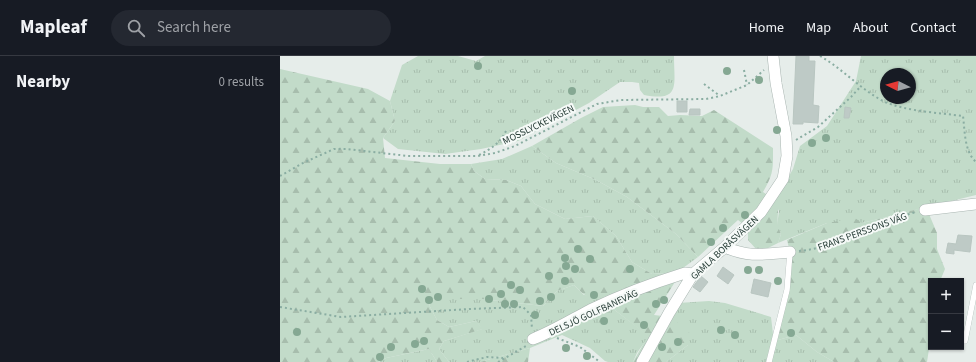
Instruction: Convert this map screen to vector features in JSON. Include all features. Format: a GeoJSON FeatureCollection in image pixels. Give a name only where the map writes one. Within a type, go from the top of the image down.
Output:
{"type":"FeatureCollection","features":[{"type":"Feature","properties":{"kind":"street","name":"GAMLA BORÅSVÄGEN"},"geometry":{"type":"LineString","coordinates":[[642,362],[693,274],[725,247],[761,212],[783,179],[786,156],[786,136],[776,83],[773,56]]}},
{"type":"Feature","properties":{"kind":"street"},"geometry":{"type":"LineString","coordinates":[[925,210],[976,204]]}},
{"type":"Feature","properties":{"kind":"street"},"geometry":{"type":"LineString","coordinates":[[725,247],[737,253],[754,255],[790,252]]}},
{"type":"Feature","properties":{"kind":"street","name":"DELSJÖ GOLFBANEVÄG"},"geometry":{"type":"LineString","coordinates":[[532,339],[550,332],[590,310],[619,297],[685,273],[693,274]]}},
{"type":"Feature","properties":{"kind":"lane"},"geometry":{"type":"LineString","coordinates":[[769,362],[787,290],[790,252]]}},
{"type":"Feature","properties":{"kind":"lane"},"geometry":{"type":"LineString","coordinates":[[965,341],[976,285]]}},
{"type":"Feature","properties":{"kind":"path"},"geometry":{"type":"LineString","coordinates":[[820,56],[837,66],[847,76],[885,101],[907,108],[963,116],[967,149],[972,159],[976,162]]}},
{"type":"Feature","properties":{"kind":"path","name":"MOSSLYCKEVÄGEN"},"geometry":{"type":"LineString","coordinates":[[280,176],[304,162],[334,149],[347,149],[408,156],[478,156],[495,153],[515,146],[597,104],[621,100],[697,100],[720,96],[747,85],[763,70],[775,69]]}},
{"type":"Feature","properties":{"kind":"path"},"geometry":{"type":"LineString","coordinates":[[744,70],[747,85]]}},
{"type":"Feature","properties":{"kind":"path"},"geometry":{"type":"LineString","coordinates":[[704,84],[720,96]]}},
{"type":"Feature","properties":{"kind":"path"},"geometry":{"type":"LineString","coordinates":[[786,145],[818,127],[861,86]]}},
{"type":"Feature","properties":{"kind":"path"},"geometry":{"type":"LineString","coordinates":[[478,156],[496,145],[506,132]]}},
{"type":"Feature","properties":{"kind":"path","name":"FRANS PERSSONS VÄG"},"geometry":{"type":"LineString","coordinates":[[790,252],[829,246],[873,227],[905,215],[925,210]]}},
{"type":"Feature","properties":{"kind":"path"},"geometry":{"type":"LineString","coordinates":[[280,307],[341,317],[522,307],[531,315],[532,339],[530,343],[498,362]]}},
{"type":"Feature","properties":{"kind":"path"},"geometry":{"type":"LineString","coordinates":[[550,332],[552,336],[580,347],[600,362]]}},
{"type":"Feature","properties":{"kind":"path"},"geometry":{"type":"LineString","coordinates":[[467,362],[487,357],[503,358]]}},
{"type":"Feature","properties":{"kind":"green space"},"geometry":{"type":"Polygon","coordinates":[[[418,56],[458,56],[476,61],[485,56],[674,56],[675,75],[673,89],[670,93],[664,96],[656,97],[644,95],[640,90],[639,83],[620,82],[589,103],[518,141],[481,149],[445,154],[398,149],[383,138],[395,121],[390,101],[402,65],[418,56]]]}},
{"type":"Feature","properties":{"kind":"green space"},"geometry":{"type":"Polygon","coordinates":[[[861,56],[976,56],[976,195],[862,223],[827,223],[778,243],[781,234],[777,226],[779,211],[773,199],[793,169],[800,146],[827,126],[856,81],[861,56]]]}},
{"type":"Feature","properties":{"kind":"green space"},"geometry":{"type":"Polygon","coordinates":[[[280,69],[368,89],[390,101],[395,121],[383,138],[385,158],[440,164],[471,164],[474,171],[485,179],[506,180],[521,186],[535,204],[565,219],[593,216],[616,236],[632,262],[652,274],[669,273],[675,282],[654,315],[671,317],[689,332],[690,338],[688,345],[666,362],[633,362],[648,336],[616,311],[604,296],[588,296],[574,285],[557,291],[543,306],[482,299],[434,299],[429,305],[437,320],[449,327],[476,321],[483,329],[444,341],[439,349],[449,362],[437,362],[429,349],[386,358],[378,362],[280,362],[280,69]]]}},
{"type":"Feature","properties":{"kind":"green space"},"geometry":{"type":"Polygon","coordinates":[[[635,105],[643,107],[659,107],[668,116],[702,116],[714,110],[773,148],[772,171],[763,192],[778,202],[778,222],[781,234],[778,243],[766,249],[756,249],[748,240],[748,228],[738,220],[698,257],[676,234],[627,197],[596,180],[556,163],[532,146],[603,107],[635,105]]]}},
{"type":"Feature","properties":{"kind":"green space"},"geometry":{"type":"Polygon","coordinates":[[[532,146],[556,163],[596,180],[627,197],[676,234],[698,257],[683,268],[669,273],[652,274],[632,262],[616,236],[593,216],[565,219],[535,204],[521,186],[506,180],[485,179],[474,171],[471,164],[502,159],[532,146]]]}},
{"type":"Feature","properties":{"kind":"green space"},"geometry":{"type":"Polygon","coordinates":[[[926,207],[937,233],[937,249],[945,269],[941,278],[928,278],[929,350],[927,362],[834,362],[817,352],[796,335],[778,340],[773,334],[784,294],[789,248],[787,240],[827,223],[855,218],[862,223],[926,207]]]}},
{"type":"Feature","properties":{"kind":"green space"},"geometry":{"type":"Polygon","coordinates":[[[574,285],[584,295],[604,296],[616,311],[649,336],[637,353],[633,362],[605,361],[590,348],[562,335],[530,348],[480,362],[449,362],[439,349],[444,341],[482,329],[476,321],[449,327],[437,320],[429,305],[434,299],[482,299],[543,306],[557,291],[574,285]]]}},
{"type":"Feature","properties":{"kind":"green space"},"geometry":{"type":"Polygon","coordinates":[[[709,301],[725,303],[771,317],[773,334],[778,340],[796,335],[817,352],[834,362],[666,362],[688,345],[671,317],[678,303],[709,301]]]}},
{"type":"Feature","properties":{"kind":"green space"},"geometry":{"type":"Polygon","coordinates":[[[530,348],[528,362],[480,362],[530,348]]]}},
{"type":"Feature","properties":{"kind":"green space"},"geometry":{"type":"Polygon","coordinates":[[[429,349],[437,362],[378,362],[386,358],[429,349]]]}},
{"type":"Feature","properties":{"kind":"building"},"geometry":{"type":"Polygon","coordinates":[[[796,56],[809,56],[809,61],[815,61],[813,105],[819,106],[818,123],[803,122],[803,124],[793,124],[796,56]]]}},
{"type":"Feature","properties":{"kind":"building"},"geometry":{"type":"Polygon","coordinates":[[[677,101],[687,101],[687,112],[677,112],[677,101]]]}},
{"type":"Feature","properties":{"kind":"building"},"geometry":{"type":"Polygon","coordinates":[[[845,107],[851,108],[849,118],[844,118],[845,107]]]}},
{"type":"Feature","properties":{"kind":"building"},"geometry":{"type":"Polygon","coordinates":[[[690,109],[700,109],[700,115],[689,115],[690,109]]]}},
{"type":"Feature","properties":{"kind":"building"},"geometry":{"type":"Polygon","coordinates":[[[958,235],[972,236],[970,252],[954,250],[954,254],[946,253],[948,243],[956,244],[958,235]]]}},
{"type":"Feature","properties":{"kind":"building"},"geometry":{"type":"Polygon","coordinates":[[[723,267],[734,275],[728,284],[717,276],[723,267]]]}},
{"type":"Feature","properties":{"kind":"building"},"geometry":{"type":"Polygon","coordinates":[[[701,276],[708,282],[700,292],[693,287],[701,276]]]}},
{"type":"Feature","properties":{"kind":"building"},"geometry":{"type":"Polygon","coordinates":[[[754,279],[771,283],[768,297],[751,293],[754,279]]]}}]}
